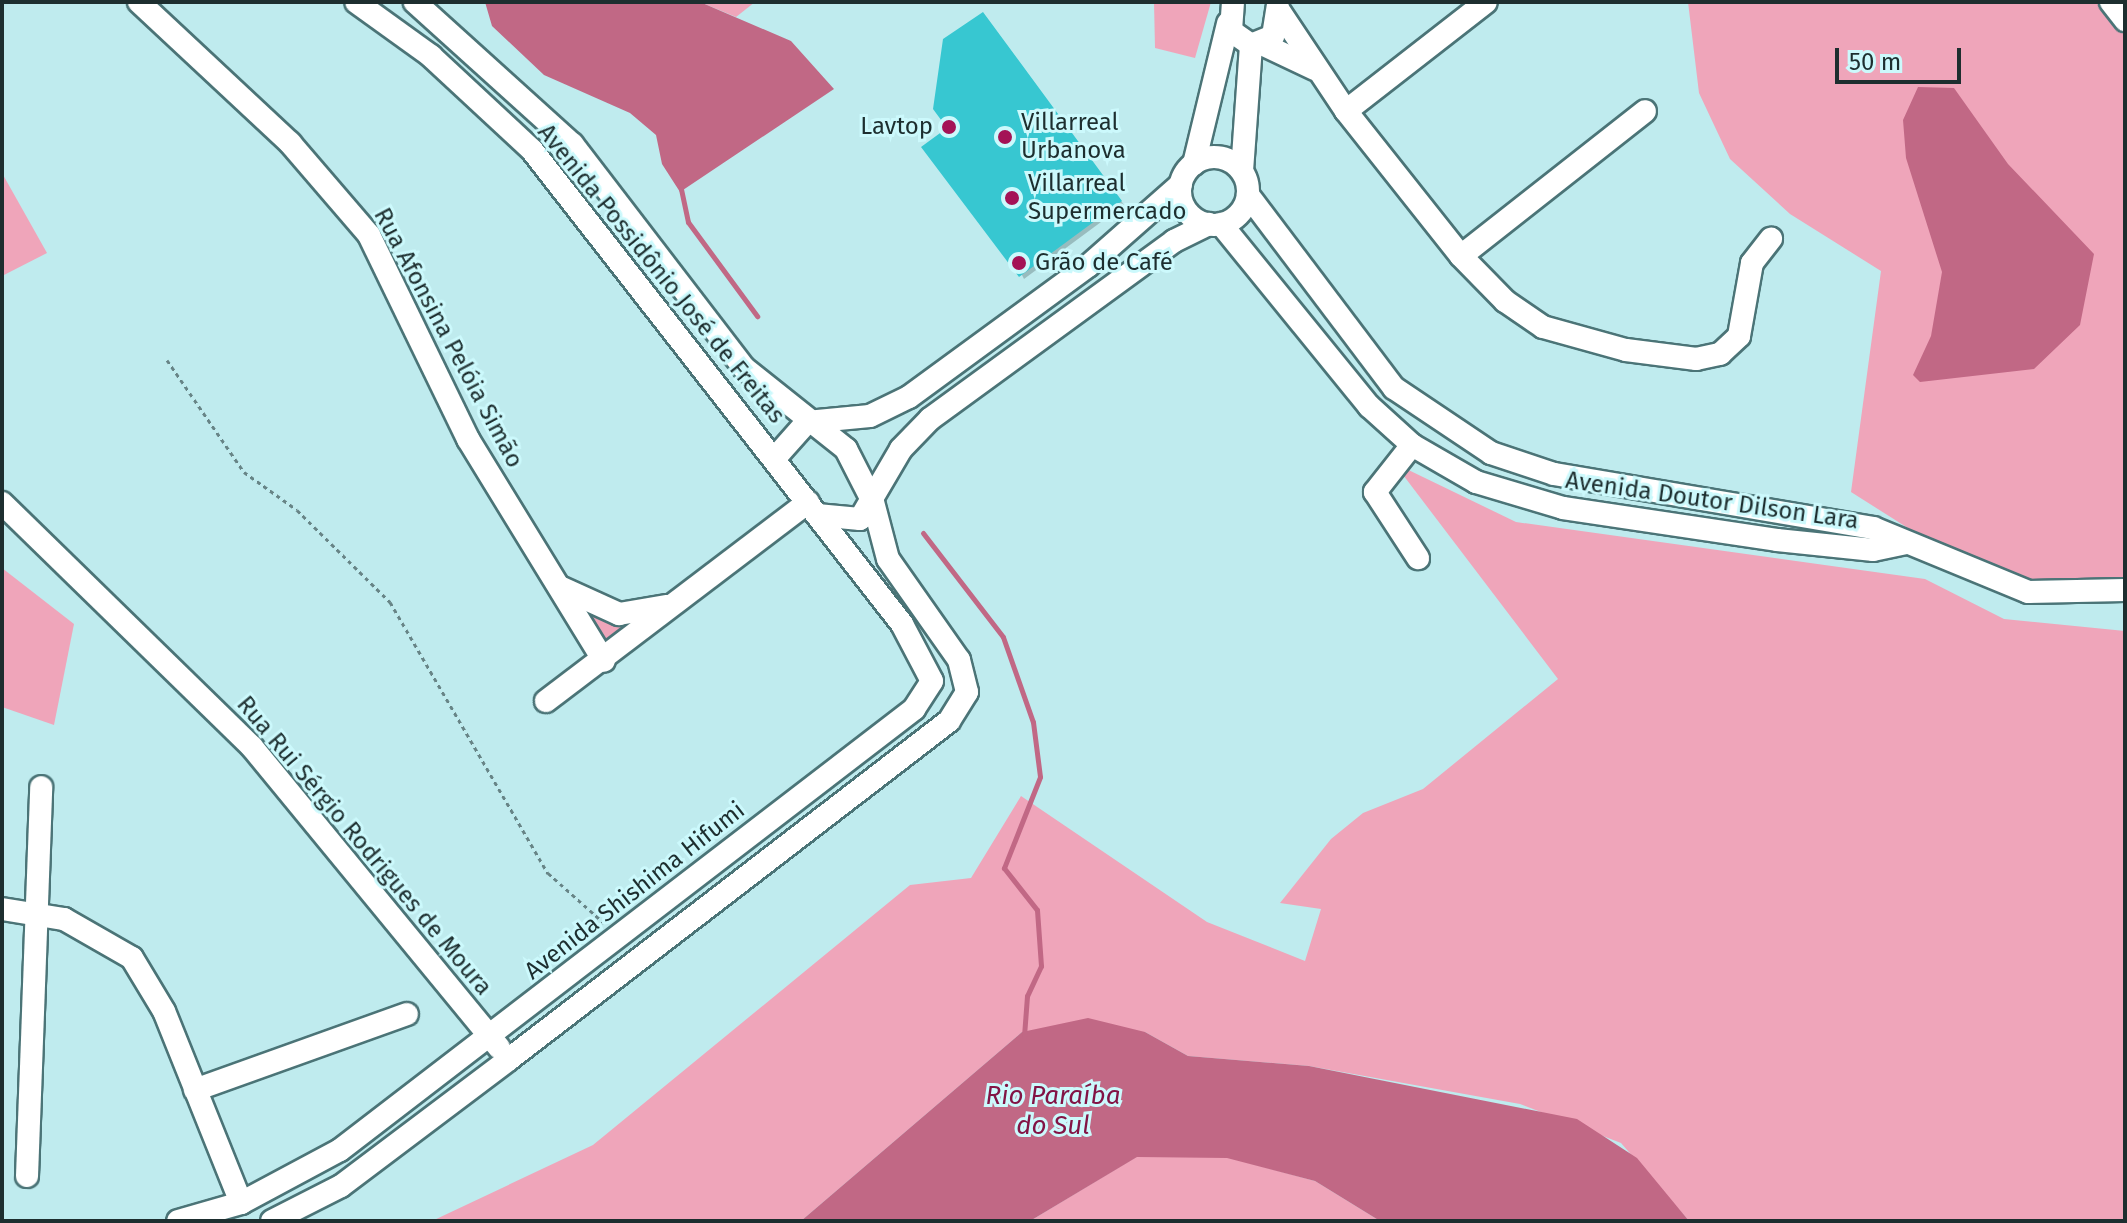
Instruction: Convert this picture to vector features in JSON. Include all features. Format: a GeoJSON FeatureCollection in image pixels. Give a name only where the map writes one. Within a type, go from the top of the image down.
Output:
{"type":"FeatureCollection","features":[{"type":"Feature","properties":{"kind":"street","name":"Rua Afonsina Pelóia Simão"},"geometry":{"type":"LineString","coordinates":[[139,2],[290,143],[369,235],[468,439],[604,661]]}},
{"type":"Feature","properties":{"kind":"street","name":"Avenida Possidônio José de Freitas"},"geometry":{"type":"LineString","coordinates":[[356,2],[431,56],[532,150],[812,508]]}},
{"type":"Feature","properties":{"kind":"street","name":"Avenida Possidônio José de Freitas"},"geometry":{"type":"LineString","coordinates":[[415,2],[546,116],[744,368],[846,449],[874,507]]}},
{"type":"Feature","properties":{"kind":"street"},"geometry":{"type":"LineString","coordinates":[[1346,111],[1486,2]]}},
{"type":"Feature","properties":{"kind":"street"},"geometry":{"type":"LineString","coordinates":[[2111,2],[2125,20]]}},
{"type":"Feature","properties":{"kind":"street"},"geometry":{"type":"LineString","coordinates":[[546,701],[604,661],[676,603],[812,508],[855,521],[874,507],[901,449],[930,419],[1174,241],[1240,213],[1248,195],[1242,171],[1256,44],[1278,29],[1277,7]]}},
{"type":"Feature","properties":{"kind":"street"},"geometry":{"type":"LineString","coordinates":[[1277,7],[1346,111],[1461,256],[1543,327],[1596,344],[1705,359],[1739,336],[1752,263],[1771,239]]}},
{"type":"Feature","properties":{"kind":"street"},"geometry":{"type":"LineString","coordinates":[[775,458],[791,432],[807,415],[870,416],[909,397],[1088,266],[1181,184],[1194,164],[1230,13]]}},
{"type":"Feature","properties":{"kind":"street"},"geometry":{"type":"LineString","coordinates":[[1230,13],[1256,44],[1316,70]]}},
{"type":"Feature","properties":{"kind":"street"},"geometry":{"type":"LineString","coordinates":[[1461,256],[1645,111]]}},
{"type":"Feature","properties":{"kind":"street"},"geometry":{"type":"LineString","coordinates":[[1194,164],[1214,157],[1242,171]]}},
{"type":"Feature","properties":{"kind":"street"},"geometry":{"type":"LineString","coordinates":[[1181,184],[1186,210],[1215,224]]}},
{"type":"Feature","properties":{"kind":"street","name":"Avenida Doutor Dilson Lara"},"geometry":{"type":"LineString","coordinates":[[1248,195],[1340,323],[1409,401],[1491,453],[1570,476],[1849,522],[1906,543]]}},
{"type":"Feature","properties":{"kind":"street","name":"Avenida Doutor Dilson Lara"},"geometry":{"type":"LineString","coordinates":[[1215,224],[1336,368],[1412,445],[1503,494],[1563,508],[1827,547],[1906,543]]}},
{"type":"Feature","properties":{"kind":"street"},"geometry":{"type":"LineString","coordinates":[[1412,445],[1375,492],[1418,558]]}},
{"type":"Feature","properties":{"kind":"street"},"geometry":{"type":"LineString","coordinates":[[1563,508],[1570,476]]}},
{"type":"Feature","properties":{"kind":"street","name":"Rua Rui Sérgio Rodrigues de Moura"},"geometry":{"type":"LineString","coordinates":[[2,503],[252,747],[508,1060]]}},
{"type":"Feature","properties":{"kind":"street"},"geometry":{"type":"LineString","coordinates":[[272,1221],[341,1186],[961,708],[964,668],[899,579],[874,507]]}},
{"type":"Feature","properties":{"kind":"street","name":"Avenida Shishima Hifumi"},"geometry":{"type":"LineString","coordinates":[[178,1221],[241,1203],[321,1163],[928,694],[932,676],[920,649],[812,508]]}},
{"type":"Feature","properties":{"kind":"street"},"geometry":{"type":"LineString","coordinates":[[1906,543],[2028,592],[2125,590]]}},
{"type":"Feature","properties":{"kind":"street"},"geometry":{"type":"LineString","coordinates":[[557,585],[619,614],[676,603]]}},
{"type":"Feature","properties":{"kind":"street"},"geometry":{"type":"LineString","coordinates":[[27,1176],[41,787]]}},
{"type":"Feature","properties":{"kind":"street"},"geometry":{"type":"LineString","coordinates":[[2,909],[35,912],[85,927],[132,958],[195,1090],[241,1203]]}},
{"type":"Feature","properties":{"kind":"street"},"geometry":{"type":"LineString","coordinates":[[195,1090],[407,1014]]}},
{"type":"Feature","properties":{"kind":"path"},"geometry":{"type":"LineString","coordinates":[[167,360],[244,472],[297,510],[390,602],[548,873],[569,898],[621,934]]}},
{"type":"Feature","properties":{"kind":"shaded area"},"geometry":{"type":"Polygon","coordinates":[[[700,2],[755,2],[736,17],[700,2]]]}},
{"type":"Feature","properties":{"kind":"shaded area"},"geometry":{"type":"Polygon","coordinates":[[[1154,2],[1211,2],[1195,58],[1155,48],[1154,2]]]}},
{"type":"Feature","properties":{"kind":"shaded area"},"geometry":{"type":"Polygon","coordinates":[[[1688,2],[2125,2],[2125,589],[1998,585],[1851,492],[1881,271],[1790,214],[1730,159],[1699,93],[1688,2]]]}},
{"type":"Feature","properties":{"kind":"shaded area"},"geometry":{"type":"Polygon","coordinates":[[[2,173],[47,253],[2,276],[2,173]]]}},
{"type":"Feature","properties":{"kind":"shaded area"},"geometry":{"type":"Polygon","coordinates":[[[1394,463],[1516,522],[1925,579],[2004,619],[2125,631],[2125,1221],[1689,1221],[1621,1143],[1520,1104],[1309,1066],[1188,1056],[1145,1032],[1022,1032],[801,1221],[432,1221],[593,1145],[910,885],[971,878],[1021,796],[1207,922],[1305,961],[1321,909],[1280,903],[1331,839],[1363,813],[1423,789],[1558,679],[1394,463]]]}},
{"type":"Feature","properties":{"kind":"shaded area"},"geometry":{"type":"Polygon","coordinates":[[[2,568],[74,624],[54,725],[2,707],[2,568]]]}},
{"type":"Feature","properties":{"kind":"shaded area"},"geometry":{"type":"Polygon","coordinates":[[[582,608],[638,620],[604,644],[582,608]]]}},
{"type":"Feature","properties":{"kind":"shaded area"},"geometry":{"type":"Polygon","coordinates":[[[1136,1157],[1227,1157],[1315,1181],[1380,1221],[1030,1221],[1136,1157]]]}},
{"type":"Feature","properties":{"kind":"water"},"geometry":{"type":"Polygon","coordinates":[[[485,2],[700,2],[791,41],[834,89],[680,192],[662,164],[656,135],[630,113],[544,75],[492,26],[485,2]]]}},
{"type":"Feature","properties":{"kind":"water"},"geometry":{"type":"Polygon","coordinates":[[[1918,87],[1954,88],[2008,164],[2094,254],[2080,325],[2034,369],[1920,382],[1913,375],[1931,336],[1942,272],[1906,158],[1903,120],[1918,87]]]}},
{"type":"Feature","properties":{"kind":"water","name":"Rio Paraíba do Sul"},"geometry":{"type":"Polygon","coordinates":[[[1088,1018],[1145,1032],[1188,1056],[1309,1066],[1577,1119],[1637,1158],[1689,1221],[1380,1221],[1315,1181],[1227,1158],[1137,1157],[1030,1221],[801,1221],[1022,1032],[1088,1018]]]}},
{"type":"Feature","properties":{"kind":"building","name":"Villarreal Urbanova"},"geometry":{"type":"Polygon","coordinates":[[[983,12],[1122,201],[1019,277],[921,147],[947,128],[933,109],[943,39],[983,12]]]}},
{"type":"Feature","properties":{"kind":"waterway"},"geometry":{"type":"LineString","coordinates":[[681,189],[688,222],[757,316]]}},
{"type":"Feature","properties":{"kind":"waterway"},"geometry":{"type":"LineString","coordinates":[[923,533],[1003,637],[1033,722],[1040,777],[1004,868],[1037,910],[1041,966],[1027,996],[1024,1036]]}},
{"type":"Feature","properties":{"kind":"place","name":"Lavtop"},"geometry":{"type":"Point","coordinates":[949,127]}},
{"type":"Feature","properties":{"kind":"place","name":"Villarreal Urbanova"},"geometry":{"type":"Point","coordinates":[1005,137]}},
{"type":"Feature","properties":{"kind":"place","name":"Villarreal Supermercado"},"geometry":{"type":"Point","coordinates":[1012,198]}},
{"type":"Feature","properties":{"kind":"place","name":"Grão de Café"},"geometry":{"type":"Point","coordinates":[1019,263]}}]}
